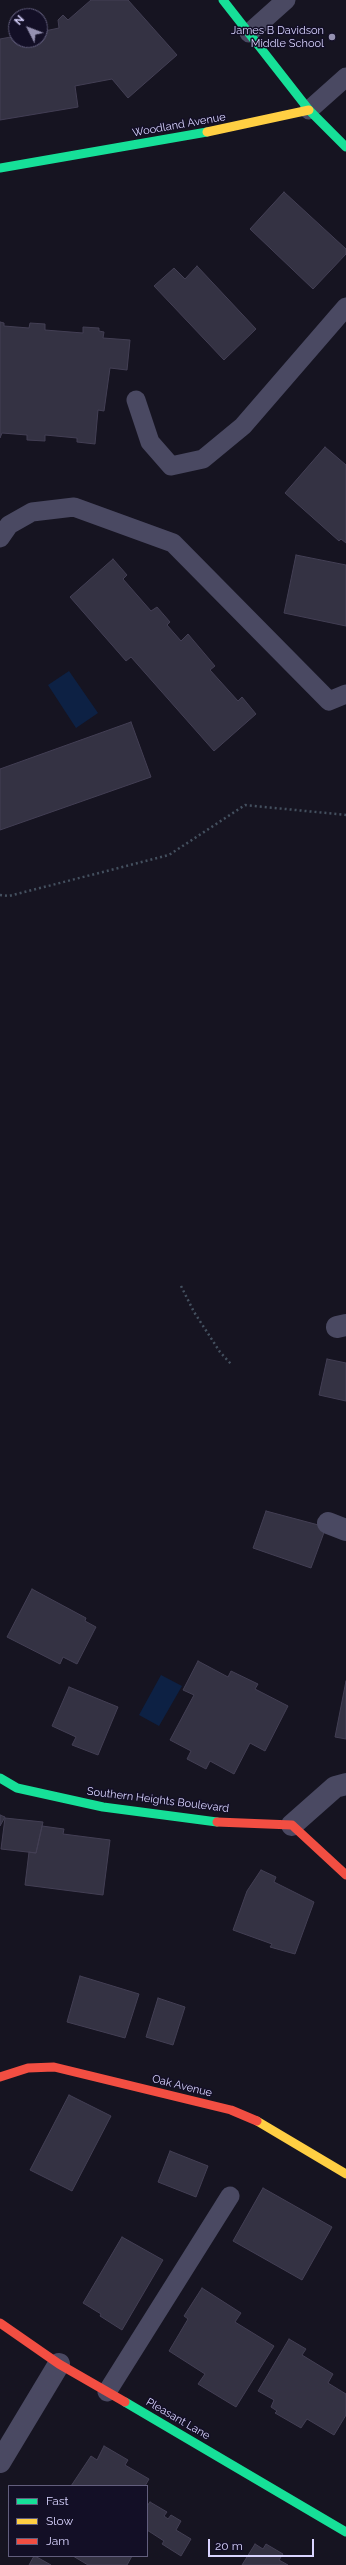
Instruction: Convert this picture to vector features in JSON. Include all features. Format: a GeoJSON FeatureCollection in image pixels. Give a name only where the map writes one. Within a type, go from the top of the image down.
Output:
{"type":"FeatureCollection","features":[{"type":"Feature","properties":{"kind":"street"},"geometry":{"type":"LineString","coordinates":[[222,0],[309,110],[346,147]]}},
{"type":"Feature","properties":{"kind":"street","name":"Woodland Avenue"},"geometry":{"type":"LineString","coordinates":[[0,168],[252,124],[309,110]]}},
{"type":"Feature","properties":{"kind":"street","name":"Southern Heights Boulevard"},"geometry":{"type":"LineString","coordinates":[[0,1778],[17,1788],[103,1807],[205,1821],[292,1825]]}},
{"type":"Feature","properties":{"kind":"street"},"geometry":{"type":"LineString","coordinates":[[346,1784],[335,1787],[292,1825],[346,1876]]}},
{"type":"Feature","properties":{"kind":"street","name":"Oak Avenue"},"geometry":{"type":"LineString","coordinates":[[0,2077],[28,2068],[54,2067],[231,2110],[257,2122],[346,2174]]}},
{"type":"Feature","properties":{"kind":"street","name":"Pleasant Lane"},"geometry":{"type":"LineString","coordinates":[[0,2323],[59,2364],[346,2532]]}},
{"type":"Feature","properties":{"kind":"street"},"geometry":{"type":"LineString","coordinates":[[0,2462],[59,2364]]}},
{"type":"Feature","properties":{"kind":"lane"},"geometry":{"type":"LineString","coordinates":[[249,33],[286,0]]}},
{"type":"Feature","properties":{"kind":"lane"},"geometry":{"type":"LineString","coordinates":[[309,110],[346,77]]}},
{"type":"Feature","properties":{"kind":"lane"},"geometry":{"type":"LineString","coordinates":[[136,400],[150,442],[171,466],[203,458],[243,426],[346,307]]}},
{"type":"Feature","properties":{"kind":"lane"},"geometry":{"type":"LineString","coordinates":[[0,538],[9,525],[32,512],[74,507],[173,543],[329,701],[346,694]]}},
{"type":"Feature","properties":{"kind":"lane"},"geometry":{"type":"LineString","coordinates":[[107,2392],[230,2196]]}},
{"type":"Feature","properties":{"kind":"path"},"geometry":{"type":"LineString","coordinates":[[0,895],[9,896],[169,854],[245,805],[346,815]]}},
{"type":"Feature","properties":{"kind":"path"},"geometry":{"type":"LineString","coordinates":[[181,1286],[194,1312],[220,1352],[232,1364]]}},
{"type":"Feature","properties":{"kind":"water"},"geometry":{"type":"Polygon","coordinates":[[[69,671],[98,713],[76,728],[48,685],[69,671]]]}},
{"type":"Feature","properties":{"kind":"water"},"geometry":{"type":"Polygon","coordinates":[[[161,1675],[182,1686],[159,1726],[139,1715],[161,1675]]]}},
{"type":"Feature","properties":{"kind":"building"},"geometry":{"type":"Polygon","coordinates":[[[91,0],[128,0],[177,55],[128,98],[112,79],[75,86],[78,107],[0,120],[0,39],[8,38],[8,48],[48,48],[48,30],[59,28],[58,20],[63,15],[68,20],[91,0]]]}},
{"type":"Feature","properties":{"kind":"building"},"geometry":{"type":"Polygon","coordinates":[[[284,192],[346,249],[346,254],[313,289],[250,229],[284,192]]]}},
{"type":"Feature","properties":{"kind":"building"},"geometry":{"type":"Polygon","coordinates":[[[197,266],[256,329],[224,360],[154,286],[174,268],[185,279],[197,266]]]}},
{"type":"Feature","properties":{"kind":"building"},"geometry":{"type":"Polygon","coordinates":[[[0,322],[4,323],[4,326],[29,328],[30,323],[45,324],[45,330],[83,333],[83,327],[99,328],[99,331],[104,332],[103,338],[130,340],[127,370],[110,368],[104,411],[98,410],[95,444],[77,442],[77,438],[45,435],[45,441],[27,440],[27,435],[2,433],[0,438],[0,322]]]}},
{"type":"Feature","properties":{"kind":"building"},"geometry":{"type":"Polygon","coordinates":[[[325,447],[346,465],[346,543],[341,539],[339,541],[285,493],[325,447]]]}},
{"type":"Feature","properties":{"kind":"building"},"geometry":{"type":"Polygon","coordinates":[[[296,555],[346,565],[346,626],[284,613],[296,555]]]}},
{"type":"Feature","properties":{"kind":"building"},"geometry":{"type":"Polygon","coordinates":[[[113,559],[127,575],[123,579],[151,611],[157,607],[170,622],[167,625],[181,641],[188,634],[215,666],[210,670],[238,701],[242,697],[256,714],[214,751],[131,657],[126,661],[70,597],[113,559]]]}},
{"type":"Feature","properties":{"kind":"building"},"geometry":{"type":"Polygon","coordinates":[[[131,722],[151,777],[0,830],[0,769],[131,722]]]}},
{"type":"Feature","properties":{"kind":"building"},"geometry":{"type":"Polygon","coordinates":[[[327,1359],[346,1363],[346,1401],[319,1395],[327,1359]]]}},
{"type":"Feature","properties":{"kind":"building"},"geometry":{"type":"Polygon","coordinates":[[[266,1511],[326,1527],[311,1568],[253,1548],[266,1511]]]}},
{"type":"Feature","properties":{"kind":"building"},"geometry":{"type":"Polygon","coordinates":[[[32,1589],[86,1618],[85,1621],[96,1627],[77,1664],[63,1657],[60,1664],[7,1637],[32,1589]]]}},
{"type":"Feature","properties":{"kind":"building"},"geometry":{"type":"Polygon","coordinates":[[[198,1661],[228,1677],[231,1671],[258,1684],[255,1689],[288,1706],[265,1751],[250,1743],[234,1774],[210,1761],[206,1769],[187,1759],[191,1751],[170,1740],[194,1695],[183,1690],[198,1661]]]}},
{"type":"Feature","properties":{"kind":"building"},"geometry":{"type":"Polygon","coordinates":[[[346,1681],[346,1739],[335,1737],[346,1681]]]}},
{"type":"Feature","properties":{"kind":"building"},"geometry":{"type":"Polygon","coordinates":[[[69,1687],[118,1707],[98,1755],[72,1745],[76,1737],[52,1726],[69,1687]]]}},
{"type":"Feature","properties":{"kind":"building"},"geometry":{"type":"Polygon","coordinates":[[[0,1815],[5,1817],[0,1826],[0,1815]]]}},
{"type":"Feature","properties":{"kind":"building"},"geometry":{"type":"Polygon","coordinates":[[[5,1818],[43,1822],[36,1853],[1,1849],[5,1818]]]}},
{"type":"Feature","properties":{"kind":"building"},"geometry":{"type":"Polygon","coordinates":[[[42,1826],[64,1829],[63,1834],[110,1840],[103,1895],[25,1885],[29,1852],[36,1853],[42,1826]]]}},
{"type":"Feature","properties":{"kind":"building"},"geometry":{"type":"Polygon","coordinates":[[[261,1870],[276,1877],[274,1882],[314,1902],[295,1954],[270,1947],[272,1944],[233,1930],[247,1891],[261,1870]]]}},
{"type":"Feature","properties":{"kind":"building"},"geometry":{"type":"Polygon","coordinates":[[[80,1976],[139,1994],[125,2038],[67,2022],[80,1976]]]}},
{"type":"Feature","properties":{"kind":"building"},"geometry":{"type":"Polygon","coordinates":[[[158,1998],[185,2007],[173,2045],[146,2037],[158,1998]]]}},
{"type":"Feature","properties":{"kind":"building"},"geometry":{"type":"Polygon","coordinates":[[[69,2095],[111,2116],[72,2191],[30,2170],[69,2095]]]}},
{"type":"Feature","properties":{"kind":"building"},"geometry":{"type":"Polygon","coordinates":[[[170,2151],[208,2166],[196,2197],[158,2182],[170,2151]]]}},
{"type":"Feature","properties":{"kind":"building"},"geometry":{"type":"Polygon","coordinates":[[[263,2188],[332,2227],[302,2280],[233,2241],[263,2188]]]}},
{"type":"Feature","properties":{"kind":"building"},"geometry":{"type":"Polygon","coordinates":[[[122,2237],[163,2260],[122,2330],[100,2316],[101,2314],[83,2303],[122,2237]]]}},
{"type":"Feature","properties":{"kind":"building"},"geometry":{"type":"Polygon","coordinates":[[[202,2288],[241,2313],[235,2322],[274,2346],[236,2407],[198,2384],[205,2374],[169,2351],[188,2319],[184,2316],[202,2288]]]}},
{"type":"Feature","properties":{"kind":"building"},"geometry":{"type":"Polygon","coordinates":[[[289,2339],[306,2349],[302,2355],[333,2374],[328,2383],[346,2394],[346,2415],[334,2435],[307,2419],[301,2428],[275,2413],[277,2411],[271,2407],[274,2400],[258,2391],[289,2339]]]}},
{"type":"Feature","properties":{"kind":"building"},"geometry":{"type":"Polygon","coordinates":[[[104,2446],[128,2460],[125,2465],[149,2479],[146,2485],[72,2485],[91,2456],[97,2460],[104,2446]]]}},
{"type":"Feature","properties":{"kind":"building"},"geometry":{"type":"Polygon","coordinates":[[[150,2502],[167,2512],[164,2516],[168,2519],[171,2515],[181,2521],[176,2530],[191,2539],[181,2556],[162,2544],[164,2541],[148,2531],[148,2505],[150,2502]]]}},
{"type":"Feature","properties":{"kind":"building"},"geometry":{"type":"Polygon","coordinates":[[[255,2544],[263,2549],[266,2544],[283,2554],[279,2560],[288,2565],[242,2565],[255,2544]]]}},
{"type":"Feature","properties":{"kind":"building"},"geometry":{"type":"Polygon","coordinates":[[[33,2557],[37,2557],[51,2565],[29,2565],[33,2557]]]}},
{"type":"Feature","properties":{"kind":"building"},"geometry":{"type":"Polygon","coordinates":[[[75,2557],[131,2557],[127,2565],[88,2565],[75,2557]]]}},
{"type":"Feature","properties":{"kind":"traffic: fast"},"geometry":{"type":"LineString","coordinates":[[223,0],[309,110],[346,147]]}},
{"type":"Feature","properties":{"kind":"traffic: fast"},"geometry":{"type":"LineString","coordinates":[[0,168],[207,132]]}},
{"type":"Feature","properties":{"kind":"traffic: fast"},"geometry":{"type":"LineString","coordinates":[[0,1778],[17,1788],[103,1807],[217,1822]]}},
{"type":"Feature","properties":{"kind":"traffic: fast"},"geometry":{"type":"LineString","coordinates":[[125,2402],[346,2532]]}},
{"type":"Feature","properties":{"kind":"traffic: slow"},"geometry":{"type":"LineString","coordinates":[[207,132],[309,110]]}},
{"type":"Feature","properties":{"kind":"traffic: slow"},"geometry":{"type":"LineString","coordinates":[[257,2121],[346,2174]]}},
{"type":"Feature","properties":{"kind":"traffic: jam"},"geometry":{"type":"LineString","coordinates":[[217,1822],[292,1825],[346,1875]]}},
{"type":"Feature","properties":{"kind":"traffic: jam"},"geometry":{"type":"LineString","coordinates":[[0,2077],[28,2068],[54,2067],[231,2110],[257,2121]]}},
{"type":"Feature","properties":{"kind":"traffic: jam"},"geometry":{"type":"LineString","coordinates":[[0,2323],[59,2364],[125,2402]]}},
{"type":"Feature","properties":{"kind":"place","name":"James B Davidson Middle School"},"geometry":{"type":"Point","coordinates":[332,37]}}]}
